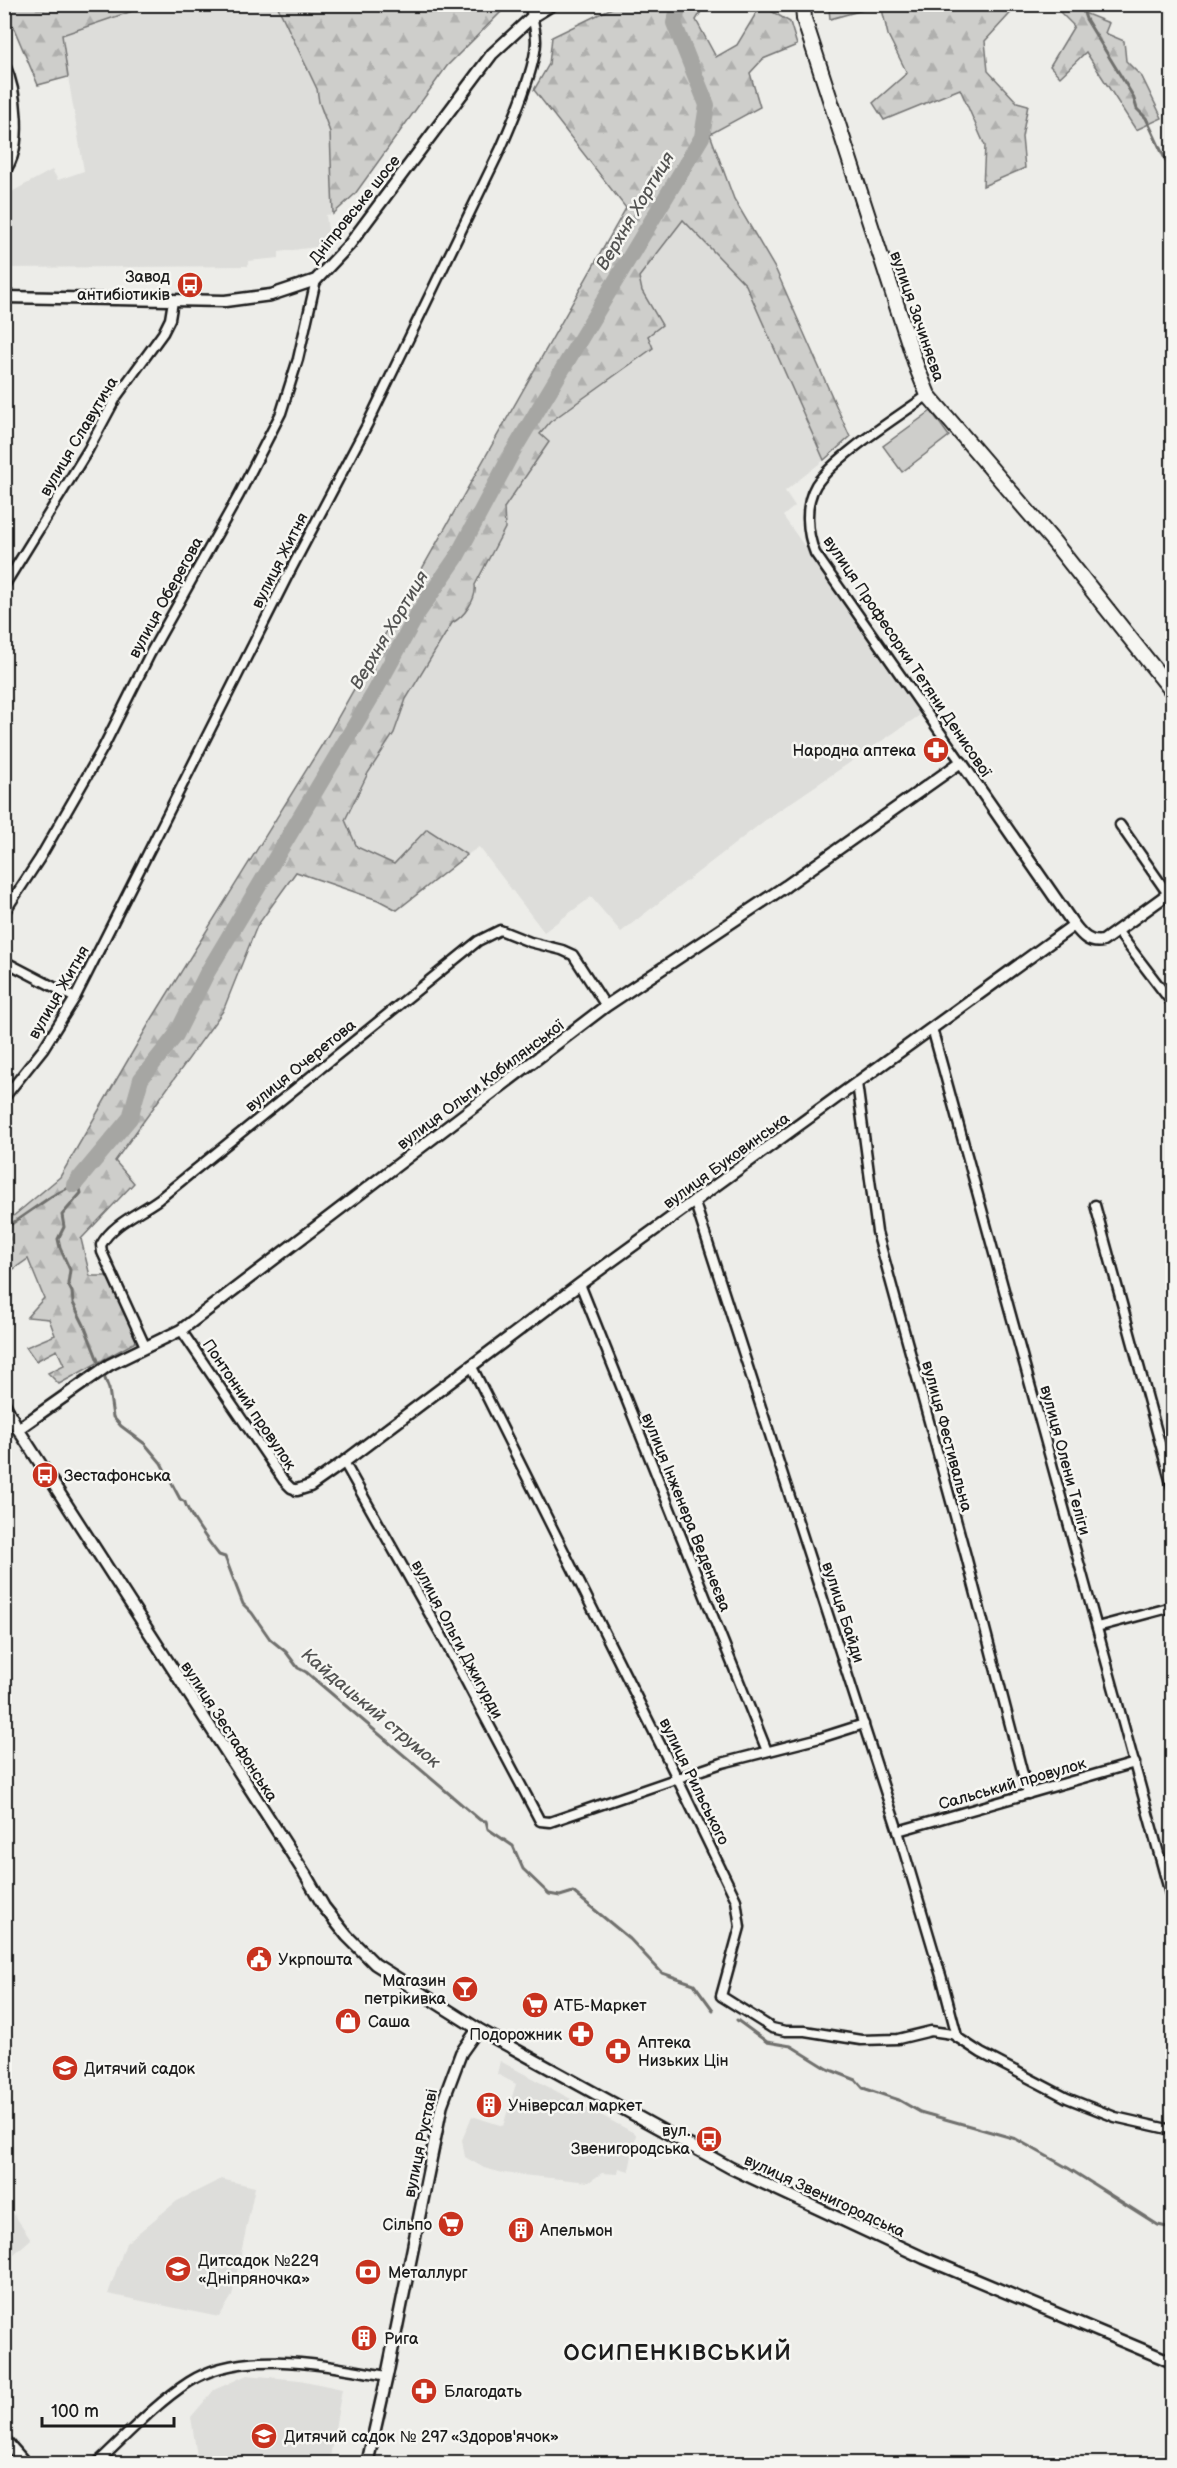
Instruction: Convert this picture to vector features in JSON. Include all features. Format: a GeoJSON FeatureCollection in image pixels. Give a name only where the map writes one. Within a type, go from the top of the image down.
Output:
{"type":"FeatureCollection","features":[{"type":"Feature","properties":{"kind":"main road"},"geometry":{"type":"LineString","coordinates":[[795,4],[804,19]]}},
{"type":"Feature","properties":{"kind":"main road"},"geometry":{"type":"LineString","coordinates":[[803,4],[804,19]]}},
{"type":"Feature","properties":{"kind":"main road","name":"вулиця Зачиняєва"},"geometry":{"type":"LineString","coordinates":[[804,19],[873,237],[928,395],[1053,541],[1173,692]]}},
{"type":"Feature","properties":{"kind":"street","name":"вулиця Житня"},"geometry":{"type":"LineString","coordinates":[[4,1098],[43,1049],[75,998],[287,577],[367,425],[505,138],[514,118],[535,49],[529,4]]}},
{"type":"Feature","properties":{"kind":"street","name":"Дніпровське шосе"},"geometry":{"type":"LineString","coordinates":[[4,297],[173,301],[246,300],[271,295],[316,280],[349,245],[492,54],[532,17],[553,4]]}},
{"type":"Feature","properties":{"kind":"street"},"geometry":{"type":"LineString","coordinates":[[4,65],[12,88],[15,123],[15,141],[8,166],[4,171]]}},
{"type":"Feature","properties":{"kind":"street","name":"вулиця Оберегова"},"geometry":{"type":"LineString","coordinates":[[4,913],[40,858],[102,748],[150,654],[239,495],[281,413],[298,359],[316,280]]}},
{"type":"Feature","properties":{"kind":"street","name":"вулиця Славутича"},"geometry":{"type":"LineString","coordinates":[[4,586],[88,450],[117,396],[163,333],[170,319],[173,301]]}},
{"type":"Feature","properties":{"kind":"street","name":"вулиця Професорки Тетяни Денисової"},"geometry":{"type":"LineString","coordinates":[[928,395],[834,464],[816,486],[807,519],[810,542],[815,553],[1074,925]]}},
{"type":"Feature","properties":{"kind":"street","name":"вулиця Ольги Кобилянської"},"geometry":{"type":"LineString","coordinates":[[18,1429],[109,1365],[182,1330],[606,1006],[786,886],[962,762]]}},
{"type":"Feature","properties":{"kind":"street"},"geometry":{"type":"LineString","coordinates":[[1074,925],[1085,938],[1098,942],[1108,939],[1171,893],[1120,825]]}},
{"type":"Feature","properties":{"kind":"street","name":"вулиця Буковинська"},"geometry":{"type":"LineString","coordinates":[[297,1490],[310,1486],[344,1462],[694,1200],[1074,925]]}},
{"type":"Feature","properties":{"kind":"street","name":"вулиця Очеретова"},"geometry":{"type":"LineString","coordinates":[[145,1346],[102,1252],[101,1245],[105,1239],[136,1212],[148,1208],[167,1193],[478,941],[500,930],[573,955],[606,1006]]}},
{"type":"Feature","properties":{"kind":"street"},"geometry":{"type":"LineString","coordinates":[[1118,932],[1173,1003]]}},
{"type":"Feature","properties":{"kind":"street"},"geometry":{"type":"LineString","coordinates":[[4,961],[75,998]]}},
{"type":"Feature","properties":{"kind":"street","name":"вулиця Олени Теліги"},"geometry":{"type":"LineString","coordinates":[[932,1028],[1135,1763],[1168,1867],[1173,1900]]}},
{"type":"Feature","properties":{"kind":"street","name":"вулиця Фестивальна"},"geometry":{"type":"LineString","coordinates":[[857,1083],[877,1232],[966,1556],[1028,1794]]}},
{"type":"Feature","properties":{"kind":"street","name":"вулиця Байди"},"geometry":{"type":"LineString","coordinates":[[694,1200],[898,1831],[957,2036]]}},
{"type":"Feature","properties":{"kind":"street"},"geometry":{"type":"LineString","coordinates":[[1095,1205],[1173,1487]]}},
{"type":"Feature","properties":{"kind":"street","name":"вулиця Інженера Веденеєва"},"geometry":{"type":"LineString","coordinates":[[580,1284],[766,1751]]}},
{"type":"Feature","properties":{"kind":"street","name":"Понтонний провулок"},"geometry":{"type":"LineString","coordinates":[[182,1330],[284,1482],[297,1490]]}},
{"type":"Feature","properties":{"kind":"street","name":"вулиця Рильського"},"geometry":{"type":"LineString","coordinates":[[471,1365],[678,1780],[738,1908],[740,1927],[721,1996],[772,2028],[785,2031],[805,2031],[861,2040],[898,2039],[931,2031],[957,2036]]}},
{"type":"Feature","properties":{"kind":"street","name":"вулиця Зестафонська"},"geometry":{"type":"LineString","coordinates":[[4,1403],[18,1429],[324,1907],[375,1964],[478,2029]]}},
{"type":"Feature","properties":{"kind":"street","name":"вулиця Ольги Джигурди"},"geometry":{"type":"LineString","coordinates":[[344,1462],[443,1638],[540,1821],[550,1822],[678,1780]]}},
{"type":"Feature","properties":{"kind":"street"},"geometry":{"type":"LineString","coordinates":[[1097,1627],[1173,1607]]}},
{"type":"Feature","properties":{"kind":"street"},"geometry":{"type":"LineString","coordinates":[[678,1780],[722,1763],[820,1738],[864,1724]]}},
{"type":"Feature","properties":{"kind":"street","name":"Сальський провулок"},"geometry":{"type":"LineString","coordinates":[[898,1831],[1135,1763]]}},
{"type":"Feature","properties":{"kind":"street","name":"вулиця Звенигородська"},"geometry":{"type":"LineString","coordinates":[[478,2029],[731,2168],[924,2258],[1173,2362]]}},
{"type":"Feature","properties":{"kind":"street","name":"вулиця Руставі"},"geometry":{"type":"LineString","coordinates":[[367,2463],[387,2376],[441,2104],[461,2053],[478,2029]]}},
{"type":"Feature","properties":{"kind":"street"},"geometry":{"type":"LineString","coordinates":[[957,2036],[981,2053],[1067,2098],[1115,2117],[1173,2130]]}},
{"type":"Feature","properties":{"kind":"street"},"geometry":{"type":"LineString","coordinates":[[96,2463],[189,2382],[233,2365],[276,2362],[340,2368],[387,2376]]}},
{"type":"Feature","properties":{"kind":"street"},"geometry":{"type":"LineString","coordinates":[[4,2439],[26,2463]]}},
{"type":"Feature","properties":{"kind":"shaded area"},"geometry":{"type":"Polygon","coordinates":[[[150,5],[277,5],[317,90],[330,132],[333,214],[326,215],[330,245],[279,252],[279,258],[248,261],[248,266],[5,268],[6,195],[52,170],[58,180],[84,171],[61,35],[150,5]]]}},
{"type":"Feature","properties":{"kind":"shaded area"},"geometry":{"type":"Polygon","coordinates":[[[683,219],[746,285],[824,460],[785,491],[795,506],[783,516],[923,713],[768,818],[621,932],[591,897],[544,932],[479,847],[467,855],[427,829],[394,864],[357,847],[345,820],[368,773],[394,733],[406,699],[452,623],[460,619],[505,528],[504,508],[549,442],[540,434],[549,422],[662,324],[642,291],[639,277],[683,219]]]}},
{"type":"Feature","properties":{"kind":"shaded area"},"geometry":{"type":"Polygon","coordinates":[[[500,2061],[636,2134],[629,2171],[619,2168],[618,2174],[602,2173],[589,2182],[503,2173],[484,2168],[465,2157],[462,2140],[472,2116],[503,2126],[516,2084],[497,2074],[500,2061]]]}},
{"type":"Feature","properties":{"kind":"shaded area","name":"Дитсадок №229 «Дніпряночка»"},"geometry":{"type":"Polygon","coordinates":[[[221,2179],[255,2187],[232,2296],[219,2317],[108,2294],[126,2243],[177,2201],[221,2179]]]}},
{"type":"Feature","properties":{"kind":"shaded area"},"geometry":{"type":"Polygon","coordinates":[[[4,2200],[31,2239],[5,2262],[4,2262],[4,2200]]]}},
{"type":"Feature","properties":{"kind":"shaded area","name":"Дитячий садок № 297 «Здоров'ячок»"},"geometry":{"type":"Polygon","coordinates":[[[247,2375],[300,2380],[342,2389],[329,2463],[198,2463],[191,2417],[214,2390],[247,2375]]]}},
{"type":"Feature","properties":{"kind":"green space"},"geometry":{"type":"Polygon","coordinates":[[[494,4],[502,11],[447,66],[355,194],[333,214],[330,132],[319,102],[317,89],[277,5],[494,4]]]}},
{"type":"Feature","properties":{"kind":"green space"},"geometry":{"type":"Polygon","coordinates":[[[4,5],[150,5],[62,35],[68,77],[38,85],[4,5]]]}},
{"type":"Feature","properties":{"kind":"green space"},"geometry":{"type":"Polygon","coordinates":[[[618,5],[705,5],[696,20],[716,57],[737,45],[761,5],[790,22],[797,45],[763,59],[750,73],[760,107],[710,134],[734,199],[776,270],[850,437],[824,460],[746,285],[683,220],[639,277],[642,291],[662,325],[648,336],[653,348],[550,422],[540,434],[549,442],[504,508],[505,528],[475,585],[472,602],[465,612],[452,623],[406,699],[394,733],[368,773],[345,820],[357,847],[394,864],[427,829],[467,855],[397,910],[378,900],[296,872],[257,926],[223,1011],[115,1161],[134,1183],[81,1239],[90,1276],[111,1276],[141,1339],[59,1384],[48,1373],[64,1365],[57,1350],[36,1361],[26,1347],[55,1335],[49,1319],[27,1317],[44,1298],[28,1259],[5,1275],[5,1223],[60,1177],[150,1022],[328,735],[626,208],[534,90],[549,64],[552,37],[618,5]]]}},
{"type":"Feature","properties":{"kind":"green space"},"geometry":{"type":"Polygon","coordinates":[[[833,5],[881,5],[830,19],[829,9],[833,5]]]}},
{"type":"Feature","properties":{"kind":"green space"},"geometry":{"type":"Polygon","coordinates":[[[881,5],[1018,5],[985,41],[988,71],[1017,102],[1028,105],[1022,137],[1025,168],[983,186],[985,146],[960,89],[884,120],[873,103],[907,73],[888,35],[881,5]]]}},
{"type":"Feature","properties":{"kind":"green space"},"geometry":{"type":"Polygon","coordinates":[[[1053,5],[1091,5],[1084,13],[1109,23],[1105,33],[1124,41],[1126,61],[1142,77],[1162,118],[1136,130],[1086,52],[1060,77],[1050,66],[1074,26],[1053,5]]]}},
{"type":"Feature","properties":{"kind":"green space"},"geometry":{"type":"Polygon","coordinates":[[[931,411],[949,436],[902,472],[883,446],[931,411]]]}},
{"type":"Feature","properties":{"kind":"waterway","name":"Верхня Хортиця"},"geometry":{"type":"LineString","coordinates":[[74,1185],[130,1118],[141,1079],[176,1035],[207,973],[374,693],[418,613],[456,558],[512,453],[702,137],[707,105],[674,23],[680,4]]}},
{"type":"Feature","properties":{"kind":"waterway"},"geometry":{"type":"LineString","coordinates":[[1081,4],[1086,19],[1133,96],[1137,109],[1146,118],[1172,174]]}},
{"type":"Feature","properties":{"kind":"waterway","name":"Кайдацький струмок"},"geometry":{"type":"LineString","coordinates":[[78,1180],[81,1193],[62,1215],[64,1227],[58,1239],[70,1270],[68,1284],[72,1292],[73,1303],[109,1389],[113,1417],[145,1444],[161,1463],[180,1499],[185,1502],[200,1529],[219,1555],[225,1557],[243,1604],[270,1639],[286,1652],[298,1668],[306,1672],[480,1820],[486,1821],[488,1829],[513,1846],[523,1869],[549,1894],[560,1896],[573,1892],[630,1939],[662,1973],[694,1984],[713,2010]]}},
{"type":"Feature","properties":{"kind":"waterway","name":"Верхня Хортиця"},"geometry":{"type":"LineString","coordinates":[[4,1229],[52,1196],[74,1185]]}},
{"type":"Feature","properties":{"kind":"waterway","name":"Кайдацький струмок"},"geometry":{"type":"LineString","coordinates":[[737,2020],[767,2042],[791,2046],[828,2069],[856,2080],[863,2088],[899,2100],[920,2112],[1016,2139],[1068,2168],[1158,2225],[1167,2227],[1172,2222]]}},
{"type":"Feature","properties":{"kind":"place","name":"Завод антибіотиків"},"geometry":{"type":"Point","coordinates":[190,285]}},
{"type":"Feature","properties":{"kind":"place","name":"Народна аптека"},"geometry":{"type":"Point","coordinates":[936,750]}},
{"type":"Feature","properties":{"kind":"place","name":"Зестафонська"},"geometry":{"type":"Point","coordinates":[45,1475]}},
{"type":"Feature","properties":{"kind":"place","name":"Укрпошта"},"geometry":{"type":"Point","coordinates":[259,1959]}},
{"type":"Feature","properties":{"kind":"place","name":"Магазин петрікивка"},"geometry":{"type":"Point","coordinates":[465,1989]}},
{"type":"Feature","properties":{"kind":"place","name":"АТБ-Маркет"},"geometry":{"type":"Point","coordinates":[535,2005]}},
{"type":"Feature","properties":{"kind":"place","name":"Саша"},"geometry":{"type":"Point","coordinates":[348,2021]}},
{"type":"Feature","properties":{"kind":"place","name":"Подорожник"},"geometry":{"type":"Point","coordinates":[581,2034]}},
{"type":"Feature","properties":{"kind":"place","name":"Аптека Низьких Цін"},"geometry":{"type":"Point","coordinates":[618,2051]}},
{"type":"Feature","properties":{"kind":"place","name":"Дитячий садок"},"geometry":{"type":"Point","coordinates":[65,2068]}},
{"type":"Feature","properties":{"kind":"place","name":"Універсал маркет"},"geometry":{"type":"Point","coordinates":[489,2105]}},
{"type":"Feature","properties":{"kind":"place","name":"вул. Звенигородська"},"geometry":{"type":"Point","coordinates":[709,2139]}},
{"type":"Feature","properties":{"kind":"place","name":"Сільпо"},"geometry":{"type":"Point","coordinates":[451,2224]}},
{"type":"Feature","properties":{"kind":"place","name":"Апельмон"},"geometry":{"type":"Point","coordinates":[521,2230]}},
{"type":"Feature","properties":{"kind":"place","name":"Дитсадок №229 «Дніпряночка»"},"geometry":{"type":"Point","coordinates":[178,2269]}},
{"type":"Feature","properties":{"kind":"place","name":"Металлург"},"geometry":{"type":"Point","coordinates":[368,2272]}},
{"type":"Feature","properties":{"kind":"place","name":"Рига"},"geometry":{"type":"Point","coordinates":[364,2338]}},
{"type":"Feature","properties":{"kind":"place","name":"Благодать"},"geometry":{"type":"Point","coordinates":[424,2391]}},
{"type":"Feature","properties":{"kind":"place","name":"Дитячий садок № 297 «Здоров'ячок»"},"geometry":{"type":"Point","coordinates":[264,2436]}},
{"type":"Feature","properties":{"kind":"district","name":"ОСИПЕНКІВСЬКИЙ"},"geometry":{"type":"Point","coordinates":[678,2352]}}]}
